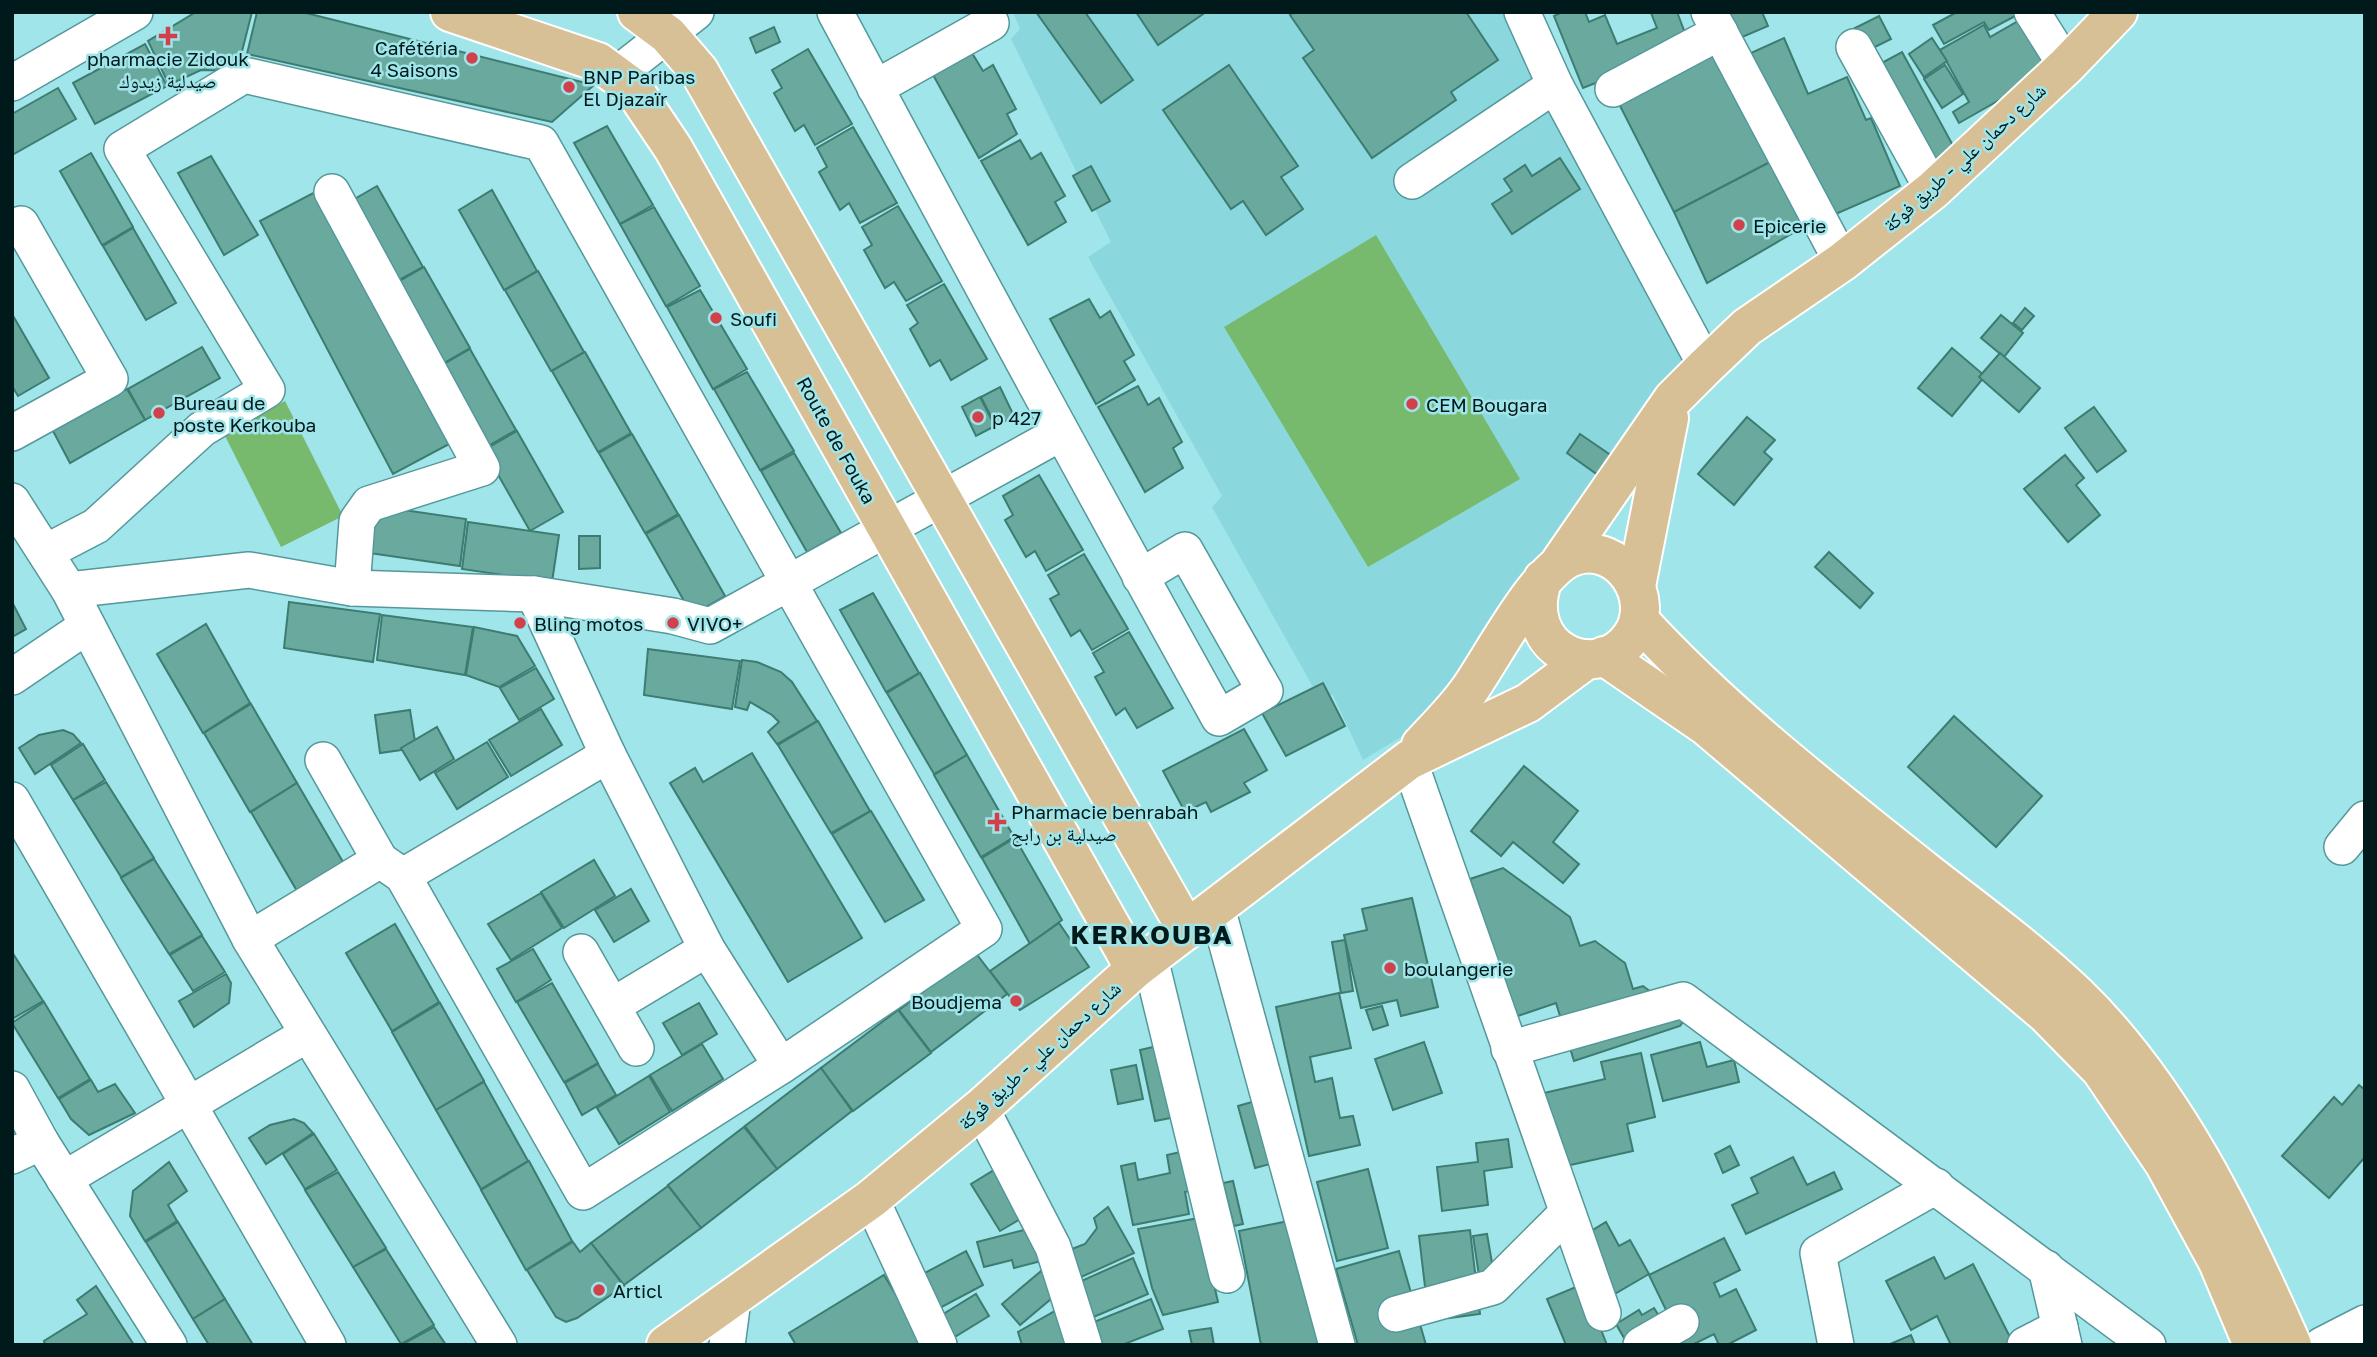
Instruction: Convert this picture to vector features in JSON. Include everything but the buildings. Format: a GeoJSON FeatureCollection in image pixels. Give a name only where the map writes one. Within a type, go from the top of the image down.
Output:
{"type":"FeatureCollection","features":[{"type":"Feature","properties":{"kind":"main road","name":"Route de Fouka"},"geometry":{"type":"LineString","coordinates":[[450,12],[598,61],[632,87],[673,148],[887,528],[1143,963]]}},
{"type":"Feature","properties":{"kind":"main road"},"geometry":{"type":"LineString","coordinates":[[637,12],[682,24],[699,71],[1187,930]]}},
{"type":"Feature","properties":{"kind":"main road","name":"شارع دحمان علي - طريق فوكة"},"geometry":{"type":"LineString","coordinates":[[666,1345],[733,1300],[871,1199],[981,1108],[1143,963],[1409,760],[1469,691],[1673,399],[1747,327],[1842,262],[1933,190],[2066,66],[2118,12]]}},
{"type":"Feature","properties":{"kind":"main road"},"geometry":{"type":"LineString","coordinates":[[1595,658],[1620,648],[1632,636],[1673,399]]}},
{"type":"Feature","properties":{"kind":"main road"},"geometry":{"type":"LineString","coordinates":[[2253,1345],[2218,1262],[2194,1218],[2158,1153],[2101,1070],[2046,1014],[1706,726],[1595,658],[1561,650],[1542,632],[1536,605],[1552,570],[1577,555],[1596,554],[1613,559],[1627,570],[1638,603],[1713,698],[2011,938],[2077,996],[2124,1048],[2159,1094],[2248,1244],[2292,1345]]}},
{"type":"Feature","properties":{"kind":"main road","name":"شارع دحمان علي - طريق فوكة"},"geometry":{"type":"LineString","coordinates":[[1409,760],[1528,703],[1595,658]]}},
{"type":"Feature","properties":{"kind":"street"},"geometry":{"type":"LineString","coordinates":[[12,83],[135,12]]}},
{"type":"Feature","properties":{"kind":"street"},"geometry":{"type":"LineString","coordinates":[[835,12],[1140,577]]}},
{"type":"Feature","properties":{"kind":"street"},"geometry":{"type":"LineString","coordinates":[[1522,12],[1555,85],[1706,366]]}},
{"type":"Feature","properties":{"kind":"street"},"geometry":{"type":"LineString","coordinates":[[2032,12],[2066,66]]}},
{"type":"Feature","properties":{"kind":"street"},"geometry":{"type":"LineString","coordinates":[[1613,89],[1715,22],[1842,262]]}},
{"type":"Feature","properties":{"kind":"street"},"geometry":{"type":"LineString","coordinates":[[875,88],[991,23]]}},
{"type":"Feature","properties":{"kind":"street"},"geometry":{"type":"LineString","coordinates":[[616,75],[682,24]]}},
{"type":"Feature","properties":{"kind":"street"},"geometry":{"type":"LineString","coordinates":[[1854,47],[1933,190]]}},
{"type":"Feature","properties":{"kind":"street"},"geometry":{"type":"LineString","coordinates":[[46,552],[96,526],[202,429],[267,390],[122,149],[244,75],[541,144],[984,929],[781,1066],[583,1192],[392,868],[323,760]]}},
{"type":"Feature","properties":{"kind":"street"},"geometry":{"type":"LineString","coordinates":[[1412,181],[1555,85]]}},
{"type":"Feature","properties":{"kind":"street"},"geometry":{"type":"LineString","coordinates":[[332,192],[482,468],[369,504],[357,522],[352,588]]}},
{"type":"Feature","properties":{"kind":"street"},"geometry":{"type":"LineString","coordinates":[[12,433],[110,379],[21,224]]}},
{"type":"Feature","properties":{"kind":"street"},"geometry":{"type":"LineString","coordinates":[[69,590],[249,570],[352,588],[534,594],[673,616],[710,626],[1061,433]]}},
{"type":"Feature","properties":{"kind":"street"},"geometry":{"type":"LineString","coordinates":[[12,501],[69,590],[250,939],[306,1035],[499,1345]]}},
{"type":"Feature","properties":{"kind":"street"},"geometry":{"type":"LineString","coordinates":[[534,594],[608,755],[707,949],[781,1066]]}},
{"type":"Feature","properties":{"kind":"street"},"geometry":{"type":"LineString","coordinates":[[12,677],[87,626]]}},
{"type":"Feature","properties":{"kind":"street"},"geometry":{"type":"LineString","coordinates":[[250,939],[608,755]]}},
{"type":"Feature","properties":{"kind":"street"},"geometry":{"type":"LineString","coordinates":[[1409,760],[1603,1313]]}},
{"type":"Feature","properties":{"kind":"street"},"geometry":{"type":"LineString","coordinates":[[12,800],[328,1345]]}},
{"type":"Feature","properties":{"kind":"street"},"geometry":{"type":"LineString","coordinates":[[2342,847],[2365,819]]}},
{"type":"Feature","properties":{"kind":"street"},"geometry":{"type":"LineString","coordinates":[[1217,908],[1337,1345]]}},
{"type":"Feature","properties":{"kind":"street"},"geometry":{"type":"LineString","coordinates":[[612,1006],[707,949]]}},
{"type":"Feature","properties":{"kind":"street"},"geometry":{"type":"LineString","coordinates":[[581,952],[636,1048]]}},
{"type":"Feature","properties":{"kind":"street"},"geometry":{"type":"LineString","coordinates":[[1143,963],[1227,1275]]}},
{"type":"Feature","properties":{"kind":"street"},"geometry":{"type":"LineString","coordinates":[[1509,1049],[1682,1000],[2148,1345]]}},
{"type":"Feature","properties":{"kind":"street"},"geometry":{"type":"LineString","coordinates":[[65,1179],[306,1035]]}},
{"type":"Feature","properties":{"kind":"street"},"geometry":{"type":"LineString","coordinates":[[12,1089],[27,1149],[65,1179],[169,1345]]}},
{"type":"Feature","properties":{"kind":"street"},"geometry":{"type":"LineString","coordinates":[[981,1108],[1052,1247],[1084,1345]]}},
{"type":"Feature","properties":{"kind":"street"},"geometry":{"type":"LineString","coordinates":[[1836,1345],[1818,1253],[1936,1186]]}},
{"type":"Feature","properties":{"kind":"street"},"geometry":{"type":"LineString","coordinates":[[871,1199],[939,1345]]}},
{"type":"Feature","properties":{"kind":"street"},"geometry":{"type":"LineString","coordinates":[[1396,1314],[1493,1287],[1567,1213]]}},
{"type":"Feature","properties":{"kind":"street"},"geometry":{"type":"LineString","coordinates":[[2025,1345],[2062,1336],[2046,1268]]}},
{"type":"Feature","properties":{"kind":"street"},"geometry":{"type":"LineString","coordinates":[[727,1345],[733,1300]]}},
{"type":"Feature","properties":{"kind":"street"},"geometry":{"type":"LineString","coordinates":[[1641,1345],[1681,1322]]}},
{"type":"Feature","properties":{"kind":"street"},"geometry":{"type":"LineString","coordinates":[[2322,1345],[2365,1323]]}},
{"type":"Feature","properties":{"kind":"shaded area","name":"CEM Bougara"},"geometry":{"type":"Polygon","coordinates":[[[1013,12],[1535,12],[1713,346],[1576,512],[1432,706],[1406,734],[1363,760],[1333,695],[1318,696],[1212,507],[1222,496],[1088,257],[1111,242],[1011,39],[1020,29],[1013,12]]]}},
{"type":"Feature","properties":{"kind":"green space"},"geometry":{"type":"Polygon","coordinates":[[[1376,235],[1520,479],[1368,567],[1224,327],[1376,235]]]}},
{"type":"Feature","properties":{"kind":"green space"},"geometry":{"type":"Polygon","coordinates":[[[285,401],[343,516],[281,547],[223,432],[285,401]]]}},
{"type":"Feature","properties":{"kind":"place","name":"pharmacie Zidouk صيدلية زيدوك"},"geometry":{"type":"Point","coordinates":[168,36]}},
{"type":"Feature","properties":{"kind":"place","name":"Cafétéria 4 Saisons"},"geometry":{"type":"Point","coordinates":[472,58]}},
{"type":"Feature","properties":{"kind":"place","name":"BNP Paribas El Djazaïr"},"geometry":{"type":"Point","coordinates":[569,87]}},
{"type":"Feature","properties":{"kind":"place","name":"Epicerie"},"geometry":{"type":"Point","coordinates":[1739,225]}},
{"type":"Feature","properties":{"kind":"place","name":"Soufi"},"geometry":{"type":"Point","coordinates":[716,318]}},
{"type":"Feature","properties":{"kind":"place","name":"CEM Bougara"},"geometry":{"type":"Point","coordinates":[1412,404]}},
{"type":"Feature","properties":{"kind":"place","name":"Bureau de poste Kerkouba"},"geometry":{"type":"Point","coordinates":[159,413]}},
{"type":"Feature","properties":{"kind":"place","name":"p 427"},"geometry":{"type":"Point","coordinates":[978,417]}},
{"type":"Feature","properties":{"kind":"place","name":"Bling motos"},"geometry":{"type":"Point","coordinates":[520,623]}},
{"type":"Feature","properties":{"kind":"place","name":"VIVO+"},"geometry":{"type":"Point","coordinates":[673,623]}},
{"type":"Feature","properties":{"kind":"place","name":"Pharmacie benrabah صيدلية بن رابح"},"geometry":{"type":"Point","coordinates":[997,822]}},
{"type":"Feature","properties":{"kind":"place","name":"boulangerie"},"geometry":{"type":"Point","coordinates":[1390,968]}},
{"type":"Feature","properties":{"kind":"place","name":"Boudjema"},"geometry":{"type":"Point","coordinates":[1016,1001]}},
{"type":"Feature","properties":{"kind":"place","name":"Articl"},"geometry":{"type":"Point","coordinates":[599,1290]}},
{"type":"Feature","properties":{"kind":"district","name":"KERKOUBA"},"geometry":{"type":"Point","coordinates":[1152,934]}}]}
